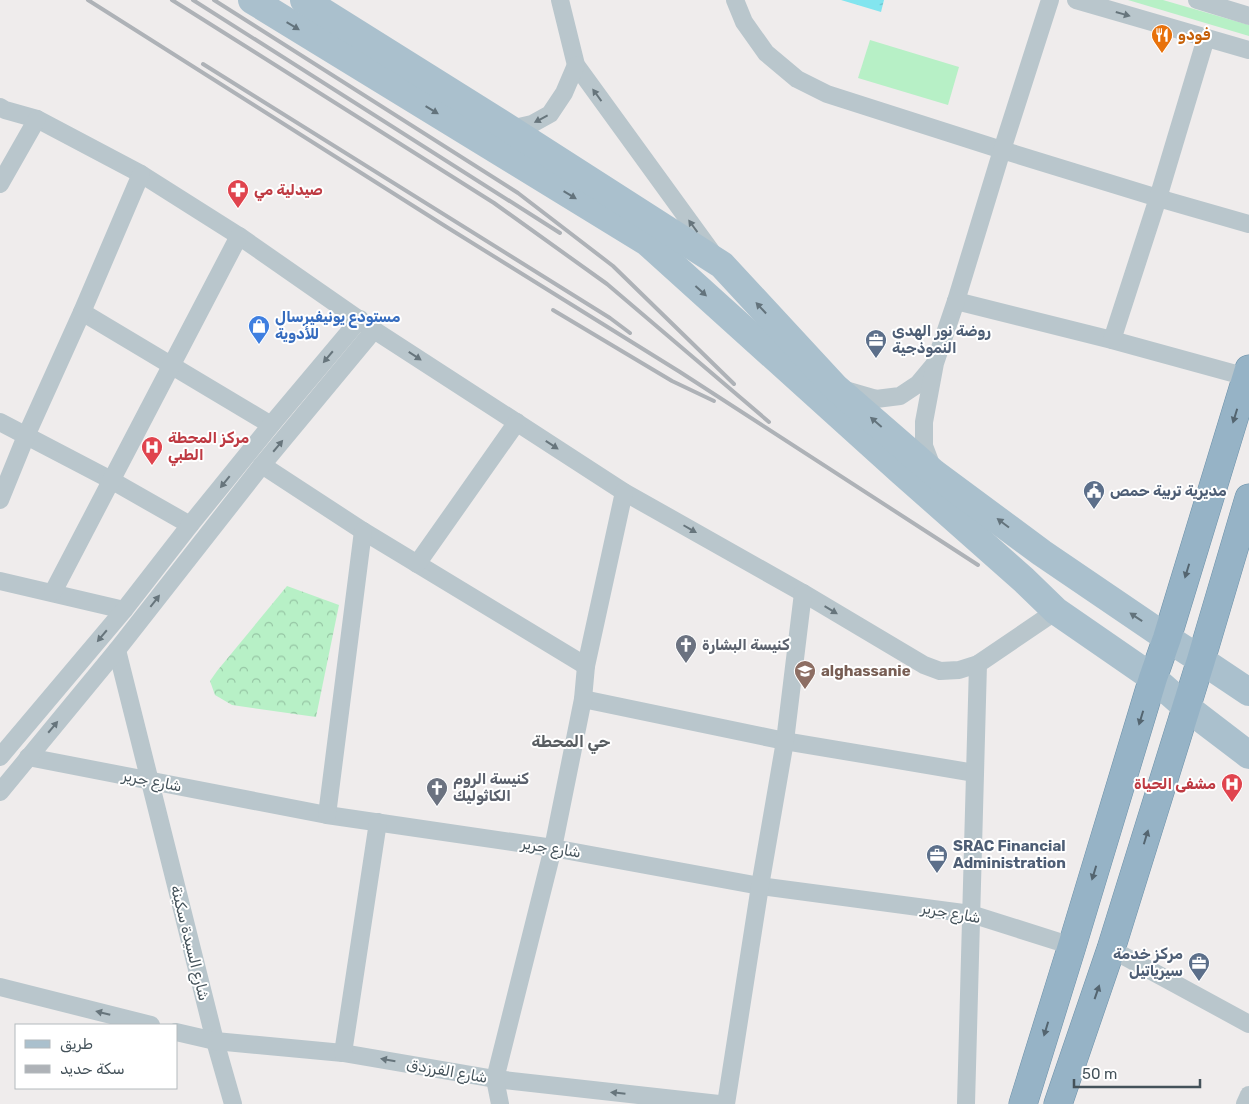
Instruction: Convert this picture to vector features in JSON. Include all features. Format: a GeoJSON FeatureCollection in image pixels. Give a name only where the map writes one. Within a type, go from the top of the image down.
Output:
{"type":"FeatureCollection","features":[{"type":"Feature","properties":{"kind":"highway"},"geometry":{"type":"LineString","coordinates":[[1023,1104],[1248,373]]}},
{"type":"Feature","properties":{"kind":"highway"},"geometry":{"type":"LineString","coordinates":[[1058,1104],[1111,949],[1201,660],[1249,498]]}},
{"type":"Feature","properties":{"kind":"main road"},"geometry":{"type":"LineString","coordinates":[[252,0],[647,242],[1024,580],[1056,611],[1153,678],[1186,707],[1249,754]]}},
{"type":"Feature","properties":{"kind":"main road"},"geometry":{"type":"LineString","coordinates":[[304,0],[510,129],[722,266],[834,387],[934,472],[1042,553],[1249,692]]}},
{"type":"Feature","properties":{"kind":"street"},"geometry":{"type":"LineString","coordinates":[[560,0],[576,65],[722,266]]}},
{"type":"Feature","properties":{"kind":"street"},"geometry":{"type":"LineString","coordinates":[[735,0],[744,22],[766,53],[797,79],[827,94],[1002,150],[1249,224]]}},
{"type":"Feature","properties":{"kind":"street"},"geometry":{"type":"LineString","coordinates":[[934,472],[924,446],[924,422],[935,364],[1050,0]]}},
{"type":"Feature","properties":{"kind":"street"},"geometry":{"type":"LineString","coordinates":[[1076,0],[1249,50]]}},
{"type":"Feature","properties":{"kind":"street"},"geometry":{"type":"LineString","coordinates":[[1197,0],[1216,3],[1249,16]]}},
{"type":"Feature","properties":{"kind":"street"},"geometry":{"type":"LineString","coordinates":[[1112,340],[1158,198],[1206,38]]}},
{"type":"Feature","properties":{"kind":"street"},"geometry":{"type":"LineString","coordinates":[[510,129],[532,124],[550,114],[564,93],[576,65]]}},
{"type":"Feature","properties":{"kind":"street"},"geometry":{"type":"LineString","coordinates":[[2,110],[37,119],[141,174],[239,236],[374,330],[624,492],[924,664],[940,671],[959,670],[978,664],[1056,611]]}},
{"type":"Feature","properties":{"kind":"street"},"geometry":{"type":"LineString","coordinates":[[0,184],[37,119]]}},
{"type":"Feature","properties":{"kind":"street"},"geometry":{"type":"LineString","coordinates":[[0,500],[26,436],[141,174]]}},
{"type":"Feature","properties":{"kind":"street"},"geometry":{"type":"LineString","coordinates":[[53,592],[239,236]]}},
{"type":"Feature","properties":{"kind":"street"},"geometry":{"type":"LineString","coordinates":[[956,300],[1248,373]]}},
{"type":"Feature","properties":{"kind":"street"},"geometry":{"type":"LineString","coordinates":[[82,312],[271,425]]}},
{"type":"Feature","properties":{"kind":"street"},"geometry":{"type":"LineString","coordinates":[[0,756],[124,610],[271,425],[360,319]]}},
{"type":"Feature","properties":{"kind":"street"},"geometry":{"type":"LineString","coordinates":[[0,792],[117,650],[262,465],[374,330]]}},
{"type":"Feature","properties":{"kind":"street"},"geometry":{"type":"LineString","coordinates":[[834,387],[876,400],[900,396],[918,384],[935,364]]}},
{"type":"Feature","properties":{"kind":"street"},"geometry":{"type":"LineString","coordinates":[[0,422],[111,480],[190,525]]}},
{"type":"Feature","properties":{"kind":"street"},"geometry":{"type":"LineString","coordinates":[[417,564],[517,422]]}},
{"type":"Feature","properties":{"kind":"street"},"geometry":{"type":"LineString","coordinates":[[262,465],[363,531],[586,666]]}},
{"type":"Feature","properties":{"kind":"street"},"geometry":{"type":"LineString","coordinates":[[500,1104],[495,1079],[553,848],[583,699],[586,666],[624,492]]}},
{"type":"Feature","properties":{"kind":"street"},"geometry":{"type":"LineString","coordinates":[[327,814],[363,531]]}},
{"type":"Feature","properties":{"kind":"street"},"geometry":{"type":"LineString","coordinates":[[0,581],[124,610]]}},
{"type":"Feature","properties":{"kind":"street"},"geometry":{"type":"LineString","coordinates":[[726,1104],[785,741],[803,593]]}},
{"type":"Feature","properties":{"kind":"street","name":"شارع السيدة سكينة"},"geometry":{"type":"LineString","coordinates":[[117,650],[215,1041],[233,1104]]}},
{"type":"Feature","properties":{"kind":"street"},"geometry":{"type":"LineString","coordinates":[[966,1104],[978,664]]}},
{"type":"Feature","properties":{"kind":"street"},"geometry":{"type":"LineString","coordinates":[[583,699],[785,741],[975,773]]}},
{"type":"Feature","properties":{"kind":"street","name":"شارع جرير"},"geometry":{"type":"LineString","coordinates":[[28,757],[327,814],[553,848],[760,886],[971,914],[1072,946]]}},
{"type":"Feature","properties":{"kind":"street"},"geometry":{"type":"LineString","coordinates":[[343,1053],[378,822]]}},
{"type":"Feature","properties":{"kind":"street"},"geometry":{"type":"LineString","coordinates":[[1111,949],[1249,1024]]}},
{"type":"Feature","properties":{"kind":"street"},"geometry":{"type":"LineString","coordinates":[[0,987],[147,1024]]}},
{"type":"Feature","properties":{"kind":"street","name":"شارع الفرزدق"},"geometry":{"type":"LineString","coordinates":[[178,1032],[215,1041],[343,1053],[495,1079],[726,1104]]}},
{"type":"Feature","properties":{"kind":"street"},"geometry":{"type":"LineString","coordinates":[[1245,1104],[1249,1095]]}},
{"type":"Feature","properties":{"kind":"green space"},"geometry":{"type":"Polygon","coordinates":[[[1128,0],[1163,0],[1249,25],[1249,36],[1128,0]]]}},
{"type":"Feature","properties":{"kind":"green space"},"geometry":{"type":"Polygon","coordinates":[[[870,40],[959,67],[948,105],[858,78],[870,40]]]}},
{"type":"Feature","properties":{"kind":"green space"},"geometry":{"type":"Polygon","coordinates":[[[287,586],[339,605],[316,717],[232,705],[215,695],[210,681],[287,586]]]}},
{"type":"Feature","properties":{"kind":"water"},"geometry":{"type":"Polygon","coordinates":[[[841,0],[884,0],[881,12],[841,0]]]}},
{"type":"Feature","properties":{"kind":"railway"},"geometry":{"type":"LineString","coordinates":[[88,0],[680,372],[978,565]]}},
{"type":"Feature","properties":{"kind":"railway"},"geometry":{"type":"LineString","coordinates":[[172,0],[494,203],[607,284],[769,422]]}},
{"type":"Feature","properties":{"kind":"railway"},"geometry":{"type":"LineString","coordinates":[[193,0],[560,233]]}},
{"type":"Feature","properties":{"kind":"railway"},"geometry":{"type":"LineString","coordinates":[[214,0],[518,193],[613,266],[734,384]]}},
{"type":"Feature","properties":{"kind":"railway"},"geometry":{"type":"LineString","coordinates":[[203,64],[610,318],[630,333]]}},
{"type":"Feature","properties":{"kind":"railway"},"geometry":{"type":"LineString","coordinates":[[553,310],[672,381],[714,401]]}},
{"type":"Feature","properties":{"kind":"place","name":"فودو"},"geometry":{"type":"Point","coordinates":[1162,54]}},
{"type":"Feature","properties":{"kind":"place","name":"صيدلية مي"},"geometry":{"type":"Point","coordinates":[238,209]}},
{"type":"Feature","properties":{"kind":"place","name":"مستودع يونيفيرسال للأدوية"},"geometry":{"type":"Point","coordinates":[259,345]}},
{"type":"Feature","properties":{"kind":"place","name":"روضة نور الهدى النموذجية"},"geometry":{"type":"Point","coordinates":[876,359]}},
{"type":"Feature","properties":{"kind":"place","name":"مركز المحطة الطبي"},"geometry":{"type":"Point","coordinates":[152,466]}},
{"type":"Feature","properties":{"kind":"place","name":"مديرية تربية حمص"},"geometry":{"type":"Point","coordinates":[1094,510]}},
{"type":"Feature","properties":{"kind":"place","name":"كنيسة البشارة"},"geometry":{"type":"Point","coordinates":[686,664]}},
{"type":"Feature","properties":{"kind":"place","name":"alghassanie"},"geometry":{"type":"Point","coordinates":[805,690]}},
{"type":"Feature","properties":{"kind":"place","name":"مشفى الحياة"},"geometry":{"type":"Point","coordinates":[1232,803]}},
{"type":"Feature","properties":{"kind":"place","name":"كنيسة الروم الكاثوليك"},"geometry":{"type":"Point","coordinates":[437,807]}},
{"type":"Feature","properties":{"kind":"place","name":"SRAC Financial Administration"},"geometry":{"type":"Point","coordinates":[937,874]}},
{"type":"Feature","properties":{"kind":"place","name":"مركز خدمة سيرياتيل"},"geometry":{"type":"Point","coordinates":[1199,982]}},
{"type":"Feature","properties":{"kind":"district","name":"حي المحطة"},"geometry":{"type":"Point","coordinates":[571,741]}}]}
